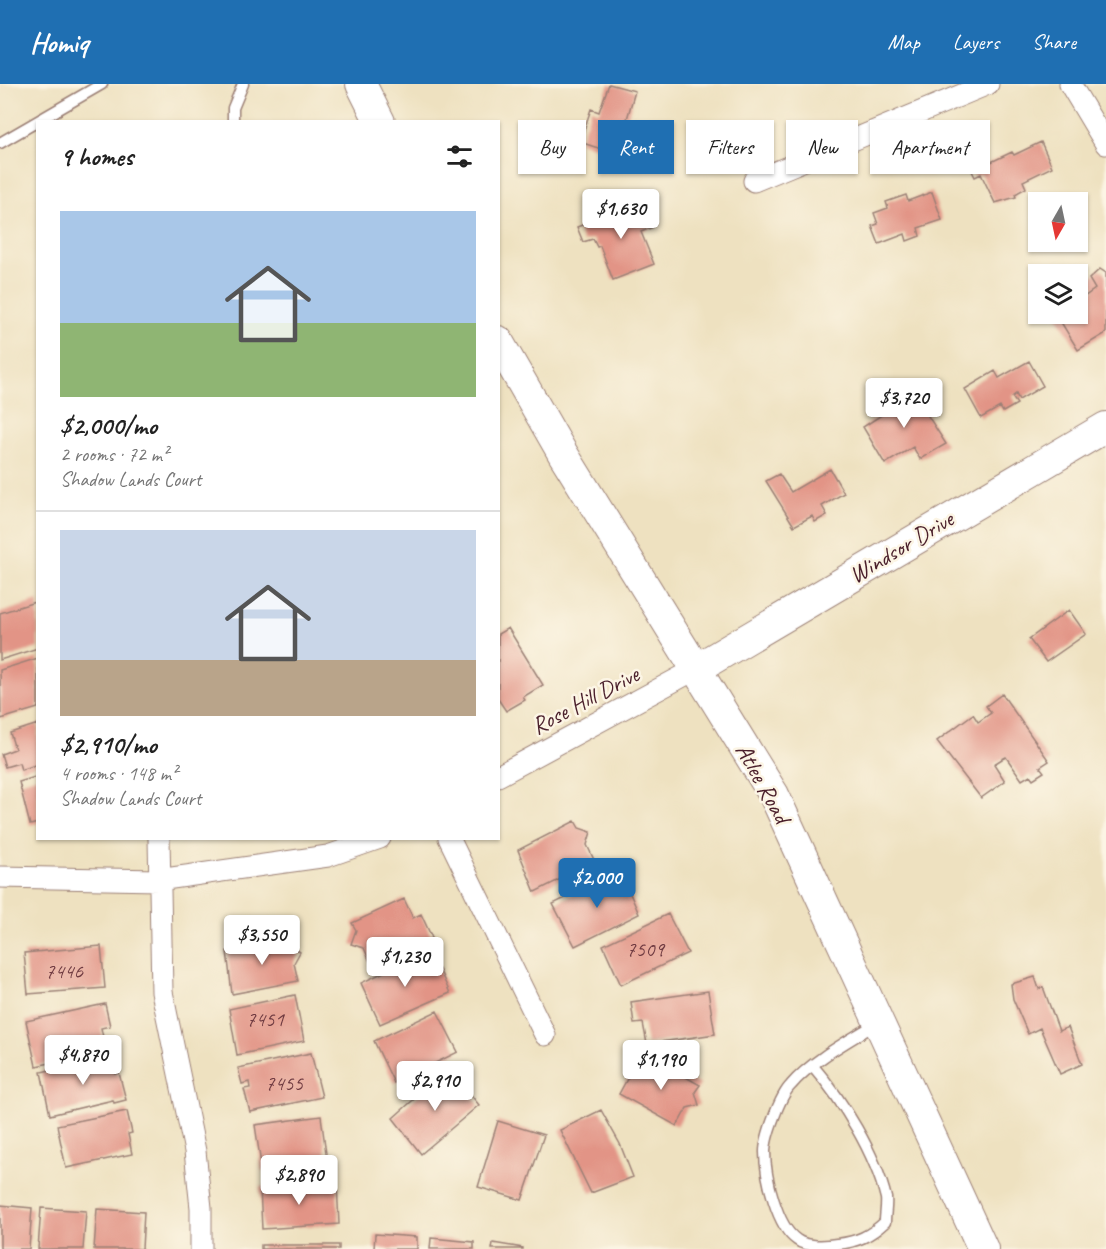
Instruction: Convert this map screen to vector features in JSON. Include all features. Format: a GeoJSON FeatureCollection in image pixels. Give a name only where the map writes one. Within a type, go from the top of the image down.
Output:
{"type":"FeatureCollection","features":[{"type":"Feature","properties":{"kind":"main road"},"geometry":{"type":"LineString","coordinates":[[361,84],[379,120]]}},
{"type":"Feature","properties":{"kind":"main road","name":"Atlee Road"},"geometry":{"type":"LineString","coordinates":[[500,344],[563,454],[774,795],[877,1024],[983,1249]]}},
{"type":"Feature","properties":{"kind":"main road","name":"Windsor Drive"},"geometry":{"type":"LineString","coordinates":[[696,669],[1106,427]]}},
{"type":"Feature","properties":{"kind":"street"},"geometry":{"type":"LineString","coordinates":[[754,181],[988,84]]}},
{"type":"Feature","properties":{"kind":"street"},"geometry":{"type":"LineString","coordinates":[[1070,84],[1106,144]]}},
{"type":"Feature","properties":{"kind":"street","name":"Rose Hill Drive"},"geometry":{"type":"LineString","coordinates":[[500,775],[696,669]]}},
{"type":"Feature","properties":{"kind":"street"},"geometry":{"type":"LineString","coordinates":[[159,840],[162,992],[195,1151],[201,1208],[201,1249]]}},
{"type":"Feature","properties":{"kind":"street"},"geometry":{"type":"LineString","coordinates":[[0,877],[158,880],[328,856],[374,840]]}},
{"type":"Feature","properties":{"kind":"street"},"geometry":{"type":"LineString","coordinates":[[450,840],[545,1035]]}},
{"type":"Feature","properties":{"kind":"lane"},"geometry":{"type":"LineString","coordinates":[[40,120],[102,84]]}},
{"type":"Feature","properties":{"kind":"lane"},"geometry":{"type":"LineString","coordinates":[[233,120],[233,108],[243,84]]}},
{"type":"Feature","properties":{"kind":"lane"},"geometry":{"type":"LineString","coordinates":[[0,143],[36,122]]}},
{"type":"Feature","properties":{"kind":"lane"},"geometry":{"type":"LineString","coordinates":[[813,1066],[834,1090],[852,1122],[876,1171],[887,1200],[885,1222],[872,1234],[853,1243],[824,1246],[798,1242],[784,1227],[774,1201],[765,1152],[776,1113],[790,1085],[813,1066],[877,1024]]}},
{"type":"Feature","properties":{"kind":"building"},"geometry":{"type":"Polygon","coordinates":[[[609,84],[635,91],[627,120],[598,120],[598,148],[586,144],[586,124],[591,109],[599,112],[609,84]]]}},
{"type":"Feature","properties":{"kind":"building"},"geometry":{"type":"Polygon","coordinates":[[[1041,142],[1052,167],[1023,181],[1026,188],[1015,194],[1016,197],[995,203],[981,174],[990,174],[990,162],[1012,152],[1014,155],[1041,142]]]}},
{"type":"Feature","properties":{"kind":"building"},"geometry":{"type":"Polygon","coordinates":[[[932,192],[942,220],[918,228],[920,236],[907,241],[905,234],[879,244],[872,226],[878,224],[874,213],[888,208],[886,202],[906,195],[908,201],[932,192]]]}},
{"type":"Feature","properties":{"kind":"building"},"geometry":{"type":"Polygon","coordinates":[[[643,202],[653,227],[641,232],[654,264],[613,280],[600,246],[597,247],[593,239],[583,242],[577,227],[643,202]]]}},
{"type":"Feature","properties":{"kind":"building"},"geometry":{"type":"Polygon","coordinates":[[[1100,269],[1106,273],[1106,333],[1078,350],[1062,324],[1088,324],[1088,294],[1095,289],[1089,279],[1100,269]]]}},
{"type":"Feature","properties":{"kind":"building"},"geometry":{"type":"Polygon","coordinates":[[[1029,361],[1043,386],[1019,400],[1016,394],[1012,397],[1017,404],[1003,412],[1000,407],[981,418],[965,389],[995,371],[999,378],[1029,361]]]}},
{"type":"Feature","properties":{"kind":"building"},"geometry":{"type":"Polygon","coordinates":[[[907,383],[909,387],[911,385],[917,399],[946,444],[920,459],[913,447],[885,464],[863,427],[900,403],[895,394],[907,383]]]}},
{"type":"Feature","properties":{"kind":"building"},"geometry":{"type":"Polygon","coordinates":[[[830,469],[844,493],[822,506],[827,515],[815,522],[812,516],[794,526],[766,481],[779,474],[791,492],[830,469]]]}},
{"type":"Feature","properties":{"kind":"building"},"geometry":{"type":"Polygon","coordinates":[[[36,602],[36,649],[0,660],[0,613],[36,602]]]}},
{"type":"Feature","properties":{"kind":"building"},"geometry":{"type":"Polygon","coordinates":[[[1069,610],[1086,634],[1046,662],[1029,639],[1069,610]]]}},
{"type":"Feature","properties":{"kind":"building"},"geometry":{"type":"Polygon","coordinates":[[[508,628],[543,685],[523,697],[525,700],[506,711],[500,702],[500,633],[508,628]]]}},
{"type":"Feature","properties":{"kind":"building"},"geometry":{"type":"Polygon","coordinates":[[[36,659],[36,709],[1,719],[0,670],[36,659]]]}},
{"type":"Feature","properties":{"kind":"building"},"geometry":{"type":"Polygon","coordinates":[[[1002,694],[1049,761],[1040,767],[1044,772],[1033,779],[1030,775],[1022,780],[1006,757],[1002,759],[994,764],[1005,781],[981,798],[937,741],[973,714],[978,722],[991,713],[986,706],[1002,694]]]}},
{"type":"Feature","properties":{"kind":"building"},"geometry":{"type":"Polygon","coordinates":[[[36,725],[36,765],[21,770],[19,763],[5,767],[1,754],[15,749],[10,733],[36,725]]]}},
{"type":"Feature","properties":{"kind":"building"},"geometry":{"type":"Polygon","coordinates":[[[36,777],[36,824],[30,825],[19,782],[36,777]]]}},
{"type":"Feature","properties":{"kind":"building"},"geometry":{"type":"Polygon","coordinates":[[[575,821],[579,828],[591,832],[587,845],[595,862],[535,892],[518,850],[575,821]]]}},
{"type":"Feature","properties":{"kind":"building"},"geometry":{"type":"Polygon","coordinates":[[[620,871],[639,914],[575,946],[553,904],[620,871]]]}},
{"type":"Feature","properties":{"kind":"building"},"geometry":{"type":"Polygon","coordinates":[[[404,899],[413,918],[421,914],[432,938],[372,966],[364,948],[351,944],[356,930],[352,923],[404,899]]]}},
{"type":"Feature","properties":{"kind":"building"},"geometry":{"type":"Polygon","coordinates":[[[668,914],[688,953],[621,985],[603,945],[668,914]]]}},
{"type":"Feature","properties":{"kind":"building"},"geometry":{"type":"Polygon","coordinates":[[[289,939],[290,945],[300,952],[294,963],[298,981],[232,994],[227,951],[289,939]]]}},
{"type":"Feature","properties":{"kind":"building"},"geometry":{"type":"Polygon","coordinates":[[[101,946],[105,988],[28,994],[24,953],[101,946]]]}},
{"type":"Feature","properties":{"kind":"building"},"geometry":{"type":"Polygon","coordinates":[[[430,950],[437,966],[432,968],[434,972],[439,969],[450,993],[380,1024],[361,983],[430,950]]]}},
{"type":"Feature","properties":{"kind":"building"},"geometry":{"type":"Polygon","coordinates":[[[1035,977],[1039,989],[1043,987],[1059,1031],[1068,1027],[1082,1064],[1060,1074],[1040,1028],[1028,1034],[1013,999],[1011,984],[1035,977]]]}},
{"type":"Feature","properties":{"kind":"building"},"geometry":{"type":"Polygon","coordinates":[[[708,991],[715,1034],[647,1044],[643,1023],[634,1024],[631,1002],[708,991]]]}},
{"type":"Feature","properties":{"kind":"building"},"geometry":{"type":"Polygon","coordinates":[[[295,995],[304,1041],[237,1055],[229,1009],[295,995]]]}},
{"type":"Feature","properties":{"kind":"building"},"geometry":{"type":"Polygon","coordinates":[[[105,1004],[110,1026],[101,1028],[106,1051],[36,1066],[26,1021],[105,1004]]]}},
{"type":"Feature","properties":{"kind":"building"},"geometry":{"type":"Polygon","coordinates":[[[437,1011],[458,1052],[394,1083],[374,1041],[437,1011]]]}},
{"type":"Feature","properties":{"kind":"building"},"geometry":{"type":"Polygon","coordinates":[[[311,1053],[322,1097],[250,1112],[244,1089],[250,1088],[249,1082],[242,1084],[238,1068],[311,1053]]]}},
{"type":"Feature","properties":{"kind":"building"},"geometry":{"type":"Polygon","coordinates":[[[114,1056],[115,1074],[119,1073],[126,1100],[114,1103],[113,1100],[50,1115],[41,1072],[114,1056]]]}},
{"type":"Feature","properties":{"kind":"building"},"geometry":{"type":"Polygon","coordinates":[[[650,1057],[700,1085],[695,1092],[699,1105],[687,1108],[677,1126],[619,1094],[632,1070],[640,1075],[650,1057]]]}},
{"type":"Feature","properties":{"kind":"building"},"geometry":{"type":"Polygon","coordinates":[[[448,1069],[459,1082],[455,1086],[457,1089],[462,1084],[479,1105],[421,1154],[393,1118],[448,1069]]]}},
{"type":"Feature","properties":{"kind":"building"},"geometry":{"type":"Polygon","coordinates":[[[601,1110],[620,1144],[633,1177],[591,1193],[560,1130],[601,1110]]]}},
{"type":"Feature","properties":{"kind":"building"},"geometry":{"type":"Polygon","coordinates":[[[127,1111],[132,1133],[128,1134],[132,1154],[66,1168],[57,1125],[127,1111]]]}},
{"type":"Feature","properties":{"kind":"building"},"geometry":{"type":"Polygon","coordinates":[[[321,1116],[327,1161],[262,1171],[255,1125],[321,1116]]]}},
{"type":"Feature","properties":{"kind":"building"},"geometry":{"type":"Polygon","coordinates":[[[498,1121],[544,1135],[522,1200],[478,1187],[498,1121]]]}},
{"type":"Feature","properties":{"kind":"building"},"geometry":{"type":"Polygon","coordinates":[[[337,1183],[339,1224],[262,1229],[260,1187],[337,1183]]]}},
{"type":"Feature","properties":{"kind":"building"},"geometry":{"type":"Polygon","coordinates":[[[0,1205],[32,1208],[29,1249],[0,1249],[0,1205]]]}},
{"type":"Feature","properties":{"kind":"building"},"geometry":{"type":"Polygon","coordinates":[[[41,1208],[86,1211],[83,1249],[38,1249],[41,1208]]]}},
{"type":"Feature","properties":{"kind":"building"},"geometry":{"type":"Polygon","coordinates":[[[97,1209],[144,1212],[142,1249],[94,1249],[97,1209]]]}},
{"type":"Feature","properties":{"kind":"building"},"geometry":{"type":"Polygon","coordinates":[[[375,1234],[417,1237],[417,1249],[374,1249],[375,1234]]]}},
{"type":"Feature","properties":{"kind":"building"},"geometry":{"type":"Polygon","coordinates":[[[431,1238],[474,1242],[474,1249],[430,1249],[431,1238]]]}},
{"type":"Feature","properties":{"kind":"building"},"geometry":{"type":"Polygon","coordinates":[[[493,1243],[523,1248],[523,1249],[492,1249],[493,1243]]]}},
{"type":"Feature","properties":{"kind":"building"},"geometry":{"type":"Polygon","coordinates":[[[261,1245],[339,1245],[339,1249],[261,1249],[261,1245]]]}}]}
